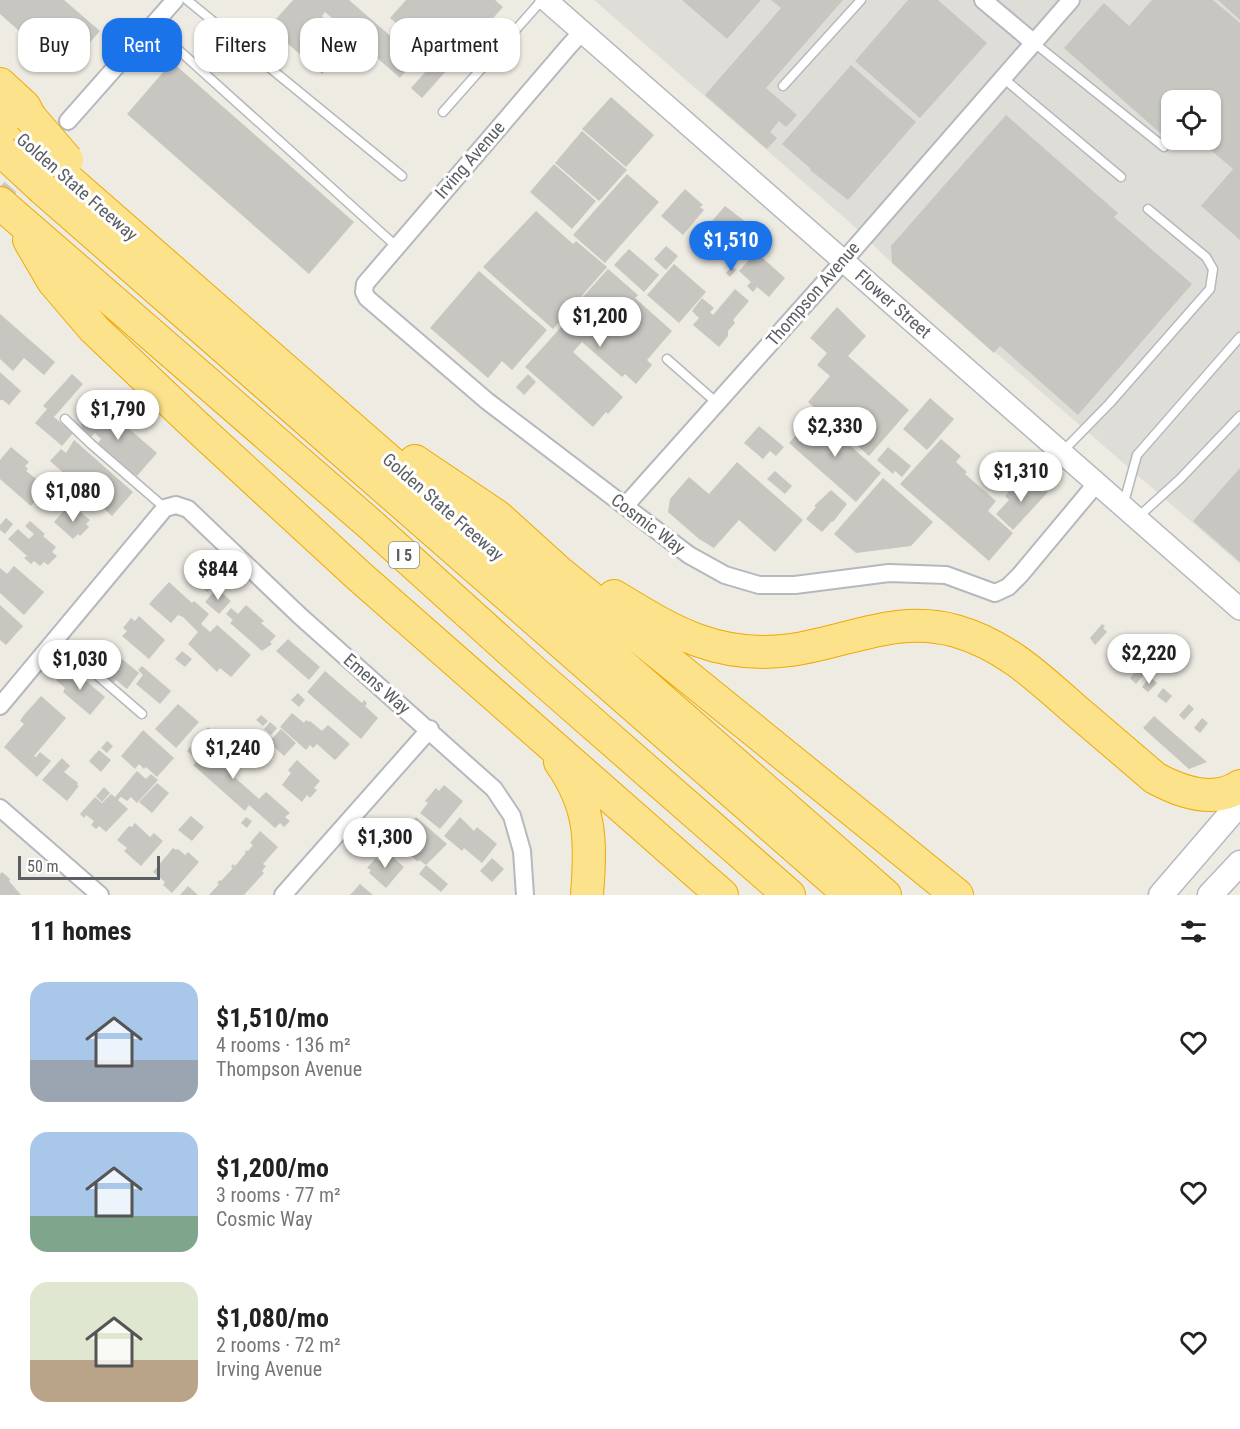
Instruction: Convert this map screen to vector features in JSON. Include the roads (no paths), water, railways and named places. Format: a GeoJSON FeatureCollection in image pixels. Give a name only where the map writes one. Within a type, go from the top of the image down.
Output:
{"type":"FeatureCollection","features":[{"type":"Feature","properties":{"kind":"highway"},"geometry":{"type":"LineString","coordinates":[[0,84],[24,106],[8,140]]}},
{"type":"Feature","properties":{"kind":"highway"},"geometry":{"type":"LineString","coordinates":[[8,140],[37,190],[298,410],[850,895]]}},
{"type":"Feature","properties":{"kind":"highway"},"geometry":{"type":"LineString","coordinates":[[8,140],[37,190],[822,895]]}},
{"type":"Feature","properties":{"kind":"highway"},"geometry":{"type":"LineString","coordinates":[[37,190],[53,281],[94,329],[359,576],[722,895]]}},
{"type":"Feature","properties":{"kind":"highway","name":"Golden State Freeway"},"geometry":{"type":"LineString","coordinates":[[37,190],[99,207],[885,895]]}},
{"type":"Feature","properties":{"kind":"highway","name":"I 5"},"geometry":{"type":"LineString","coordinates":[[37,190],[371,525],[535,673],[789,895]]}},
{"type":"Feature","properties":{"kind":"highway"},"geometry":{"type":"LineString","coordinates":[[310,391],[497,516],[560,573],[957,895]]}},
{"type":"Feature","properties":{"kind":"highway"},"geometry":{"type":"LineString","coordinates":[[540,553],[683,635],[724,649],[746,652],[793,650],[856,633],[894,627],[930,626],[954,630],[980,639],[1008,653],[1155,778],[1176,789],[1196,794],[1214,794],[1240,786]]}},
{"type":"Feature","properties":{"kind":"highway"},"geometry":{"type":"LineString","coordinates":[[531,727],[568,773],[580,799],[590,837],[587,895]]}},
{"type":"Feature","properties":{"kind":"main road"},"geometry":{"type":"LineString","coordinates":[[1161,895],[1240,803]]}},
{"type":"Feature","properties":{"kind":"main road"},"geometry":{"type":"LineString","coordinates":[[1210,895],[1240,863]]}},
{"type":"Feature","properties":{"kind":"street"},"geometry":{"type":"LineString","coordinates":[[159,18],[175,0]]}},
{"type":"Feature","properties":{"kind":"street","name":"Flower Street"},"geometry":{"type":"LineString","coordinates":[[544,0],[1240,609]]}},
{"type":"Feature","properties":{"kind":"street"},"geometry":{"type":"LineString","coordinates":[[983,0],[1033,42]]}},
{"type":"Feature","properties":{"kind":"street","name":"Thompson Avenue"},"geometry":{"type":"LineString","coordinates":[[625,506],[1071,0]]}},
{"type":"Feature","properties":{"kind":"street","name":"Irving Avenue"},"geometry":{"type":"LineString","coordinates":[[364,292],[365,284],[396,246],[582,32]]}},
{"type":"Feature","properties":{"kind":"street"},"geometry":{"type":"LineString","coordinates":[[68,121],[111,72]]}},
{"type":"Feature","properties":{"kind":"street","name":"Cosmic Way"},"geometry":{"type":"LineString","coordinates":[[364,292],[368,298],[486,401],[689,555],[725,575],[759,585],[795,585],[889,573],[946,575],[995,593],[1008,587],[1020,575],[1096,484]]}},
{"type":"Feature","properties":{"kind":"street"},"geometry":{"type":"LineString","coordinates":[[0,706],[171,506]]}},
{"type":"Feature","properties":{"kind":"street","name":"Emens Way"},"geometry":{"type":"LineString","coordinates":[[171,506],[188,509],[300,616],[430,729],[494,789],[512,816],[522,851],[525,895]]}},
{"type":"Feature","properties":{"kind":"street"},"geometry":{"type":"LineString","coordinates":[[283,895],[430,729]]}},
{"type":"Feature","properties":{"kind":"street"},"geometry":{"type":"LineString","coordinates":[[0,808],[100,895]]}},
{"type":"Feature","properties":{"kind":"lane"},"geometry":{"type":"LineString","coordinates":[[188,0],[402,176]]}},
{"type":"Feature","properties":{"kind":"lane"},"geometry":{"type":"LineString","coordinates":[[443,112],[544,0]]}},
{"type":"Feature","properties":{"kind":"lane"},"geometry":{"type":"LineString","coordinates":[[783,86],[861,0]]}},
{"type":"Feature","properties":{"kind":"lane"},"geometry":{"type":"LineString","coordinates":[[1033,42],[1161,145]]}},
{"type":"Feature","properties":{"kind":"lane"},"geometry":{"type":"LineString","coordinates":[[182,53],[396,246]]}},
{"type":"Feature","properties":{"kind":"lane"},"geometry":{"type":"LineString","coordinates":[[1002,77],[1121,177]]}},
{"type":"Feature","properties":{"kind":"lane"},"geometry":{"type":"LineString","coordinates":[[1061,453],[1109,404],[1210,289],[1213,269],[1206,257],[1148,209]]}},
{"type":"Feature","properties":{"kind":"lane"},"geometry":{"type":"LineString","coordinates":[[1130,513],[1137,455],[1240,337]]}},
{"type":"Feature","properties":{"kind":"lane"},"geometry":{"type":"LineString","coordinates":[[667,359],[717,403]]}},
{"type":"Feature","properties":{"kind":"lane"},"geometry":{"type":"LineString","coordinates":[[1130,513],[1180,479],[1240,416]]}},
{"type":"Feature","properties":{"kind":"lane"},"geometry":{"type":"LineString","coordinates":[[66,419],[99,451],[171,506]]}},
{"type":"Feature","properties":{"kind":"lane"},"geometry":{"type":"LineString","coordinates":[[55,639],[141,714]]}},
{"type":"Feature","properties":{"kind":"tunnel"},"geometry":{"type":"LineString","coordinates":[[0,199],[68,121]]}}]}
